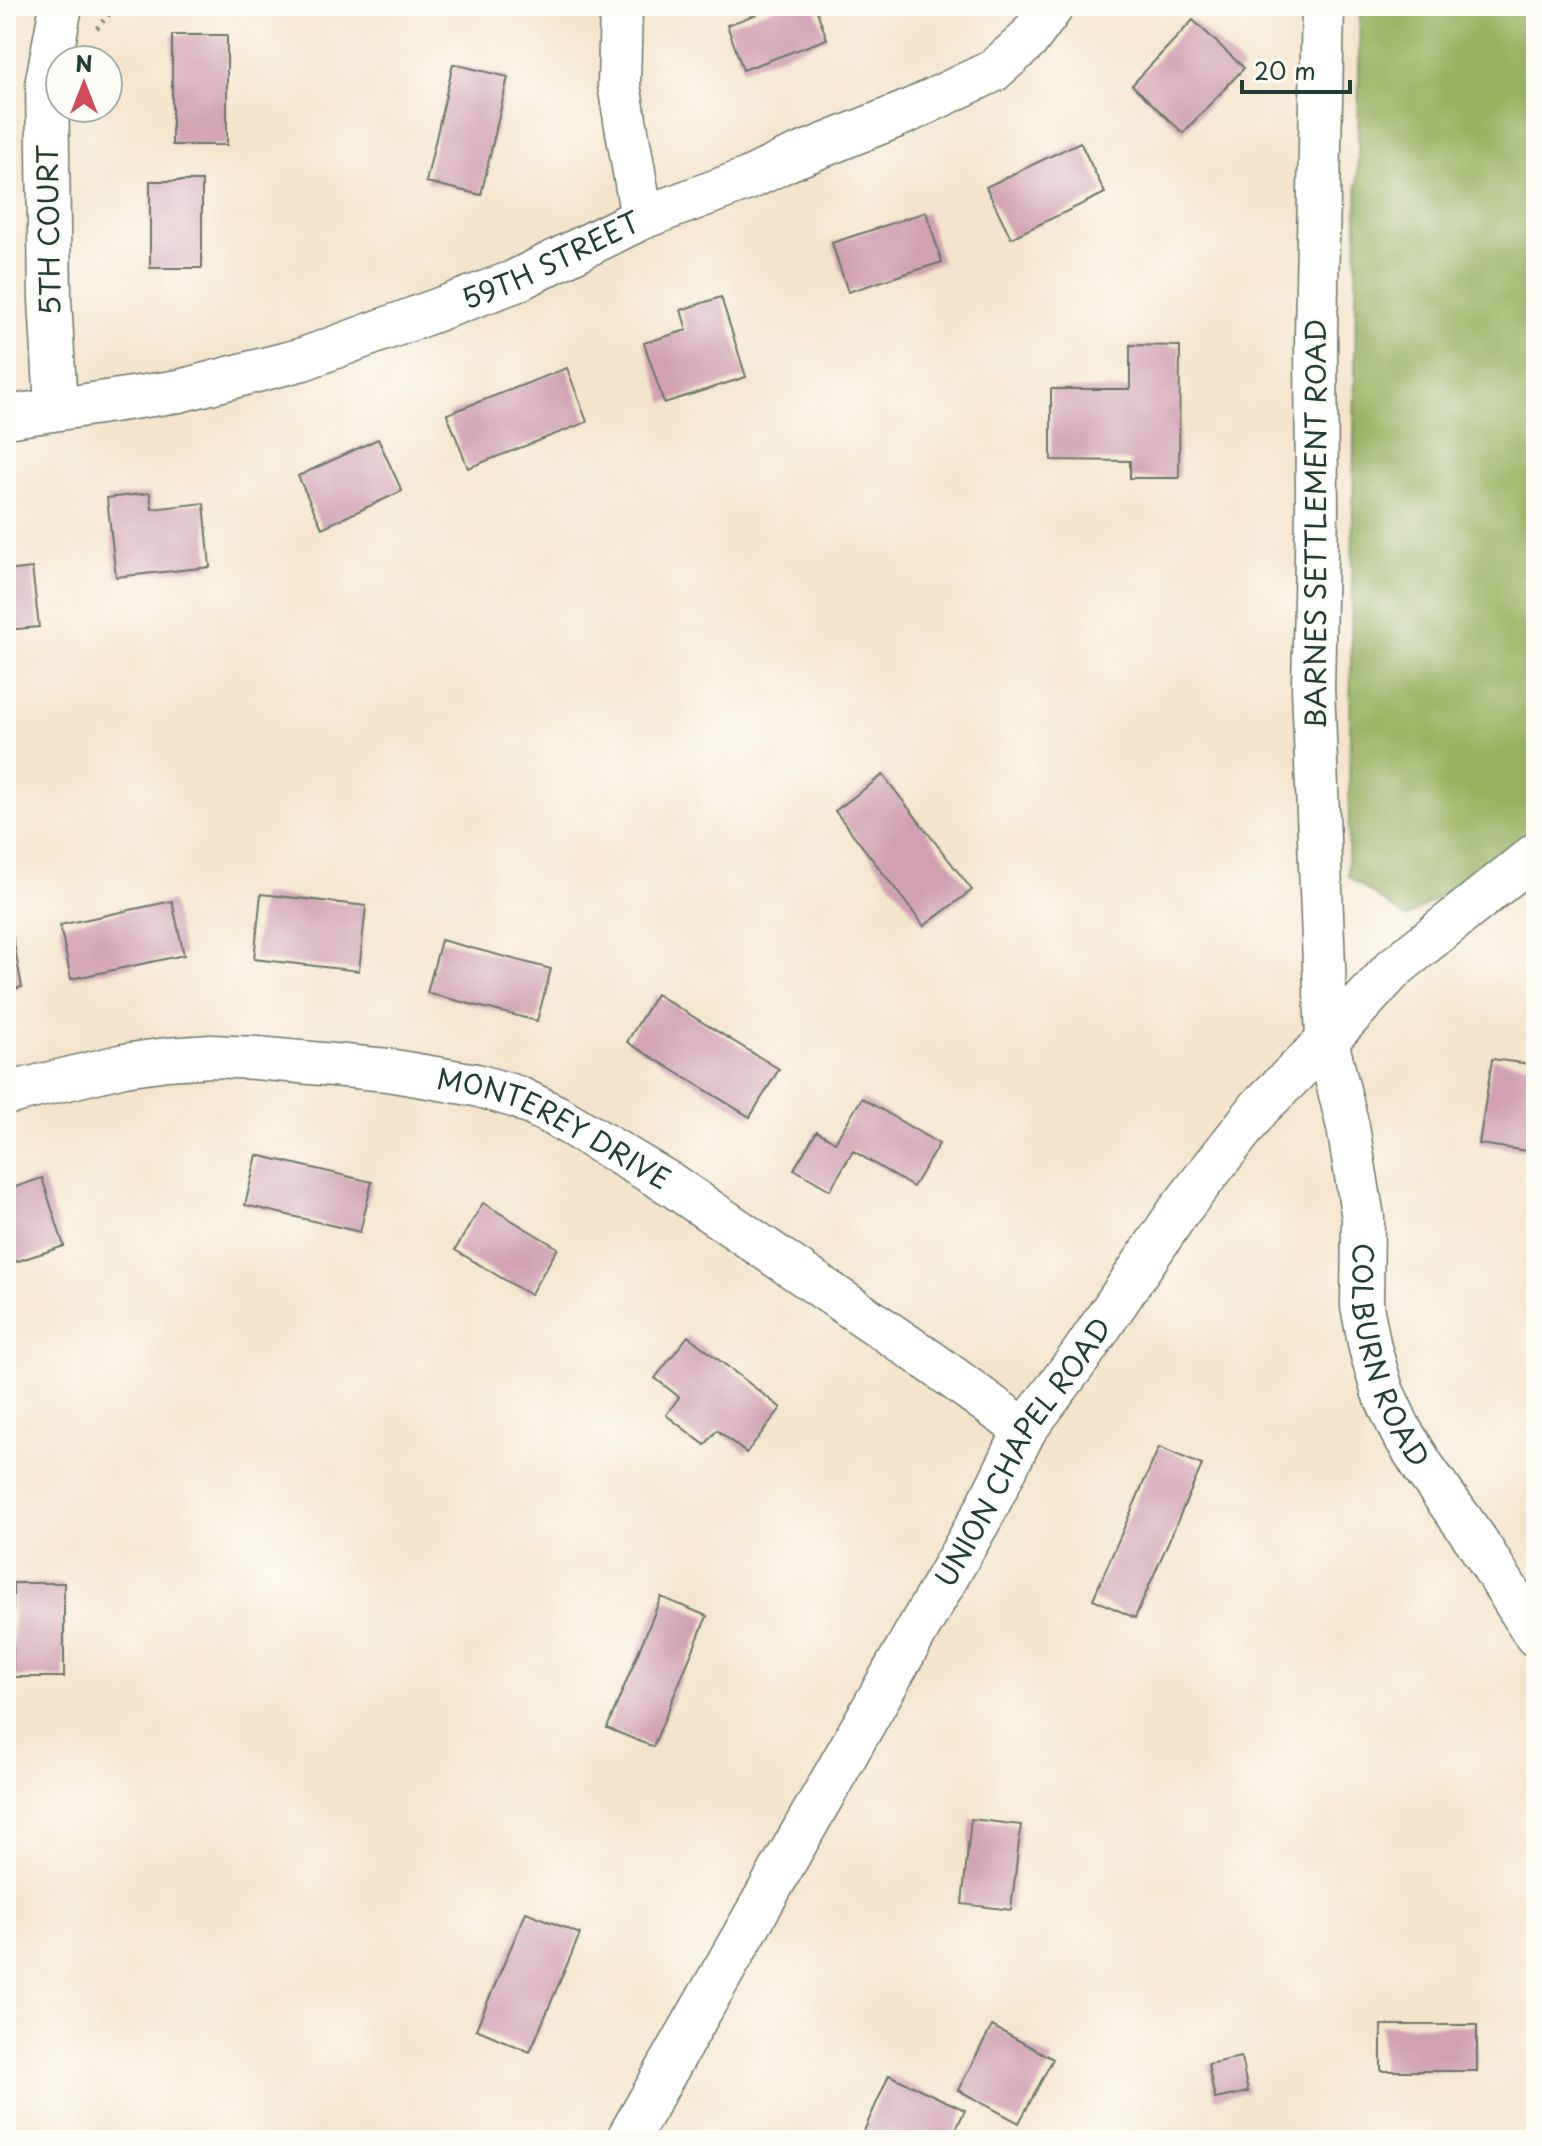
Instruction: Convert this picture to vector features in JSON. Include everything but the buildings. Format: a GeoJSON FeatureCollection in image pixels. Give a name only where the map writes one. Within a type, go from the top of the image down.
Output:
{"type":"FeatureCollection","features":[{"type":"Feature","properties":{"kind":"street","name":"5TH COURT"},"geometry":{"type":"LineString","coordinates":[[56,408],[50,284],[47,80],[61,6]]}},
{"type":"Feature","properties":{"kind":"street"},"geometry":{"type":"LineString","coordinates":[[621,6],[619,85],[642,218]]}},
{"type":"Feature","properties":{"kind":"street","name":"59TH STREET"},"geometry":{"type":"LineString","coordinates":[[6,417],[179,391],[303,359],[513,282],[642,218],[748,179],[907,112],[993,71],[1027,41],[1053,6]]}},
{"type":"Feature","properties":{"kind":"street","name":"BARNES SETTLEMENT ROAD"},"geometry":{"type":"LineString","coordinates":[[1323,6],[1313,687],[1327,1041]]}},
{"type":"Feature","properties":{"kind":"street","name":"UNION CHAPEL ROAD"},"geometry":{"type":"LineString","coordinates":[[627,2140],[985,1511],[1025,1430],[1080,1357],[1178,1212],[1260,1107],[1327,1041],[1394,968],[1536,854]]}},
{"type":"Feature","properties":{"kind":"street","name":"COLBURN ROAD"},"geometry":{"type":"LineString","coordinates":[[1327,1041],[1348,1127],[1363,1218],[1362,1306],[1382,1390],[1401,1431],[1424,1468],[1476,1540],[1536,1636]]}},
{"type":"Feature","properties":{"kind":"street","name":"MONTEREY DRIVE"},"geometry":{"type":"LineString","coordinates":[[6,1094],[124,1065],[211,1056],[388,1070],[476,1085],[517,1097],[558,1117],[672,1185],[927,1359],[1025,1430]]}},
{"type":"Feature","properties":{"kind":"green space"},"geometry":{"type":"Polygon","coordinates":[[[1360,6],[1536,6],[1536,833],[1406,918],[1348,876],[1360,6]]]}}]}
